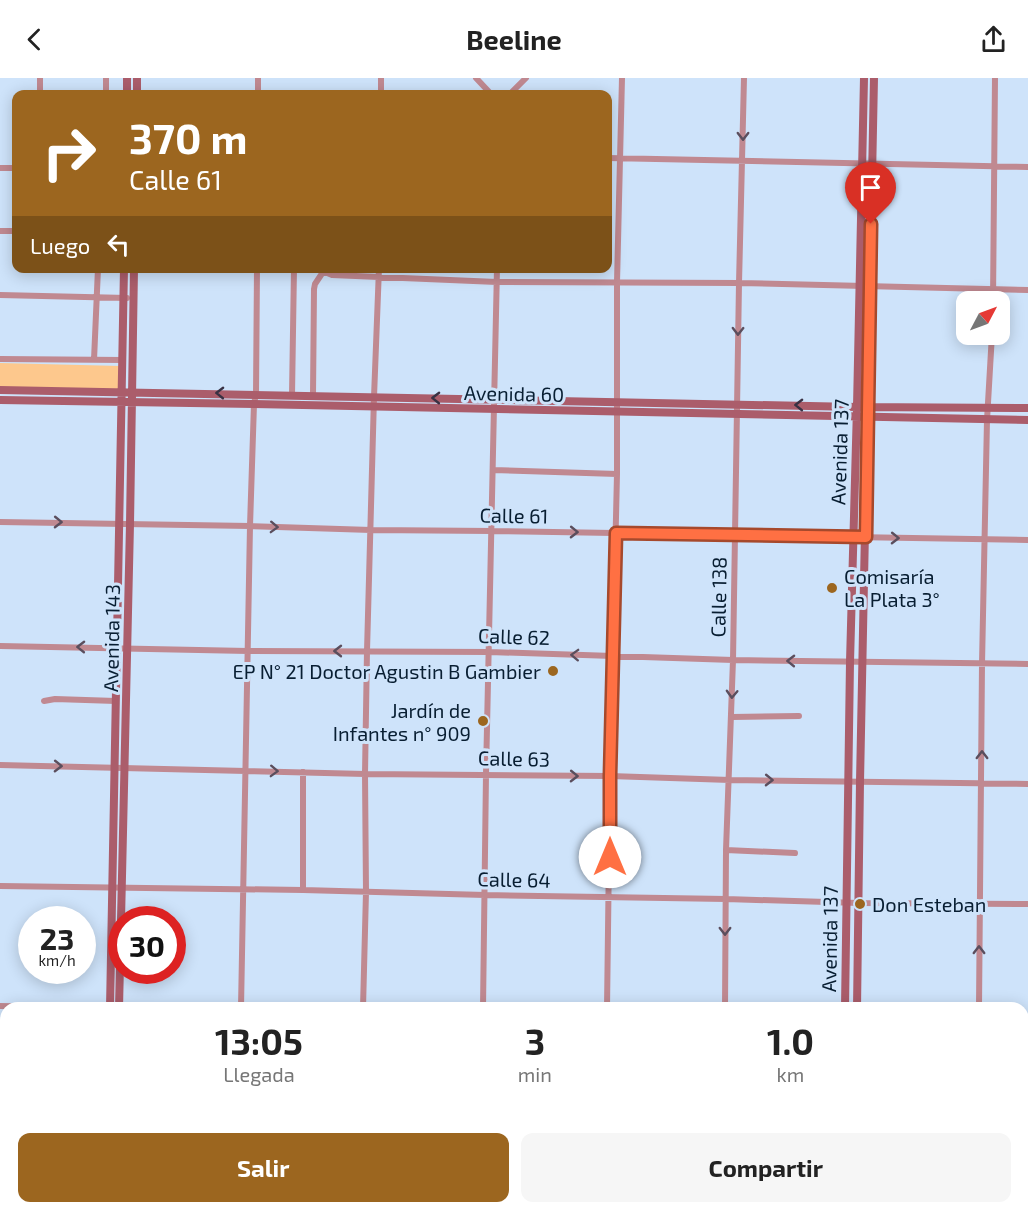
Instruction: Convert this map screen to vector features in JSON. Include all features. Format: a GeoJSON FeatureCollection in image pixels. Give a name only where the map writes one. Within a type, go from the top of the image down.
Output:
{"type":"FeatureCollection","features":[{"type":"Feature","properties":{"kind":"main road","name":"Avenida 137"},"geometry":{"type":"LineString","coordinates":[[844,1002],[864,78]]}},
{"type":"Feature","properties":{"kind":"main road","name":"Avenida 137"},"geometry":{"type":"LineString","coordinates":[[857,1002],[874,78]]}},
{"type":"Feature","properties":{"kind":"main road","name":"Avenida 143"},"geometry":{"type":"LineString","coordinates":[[110,1002],[119,768],[127,648],[130,524],[127,402],[129,298],[125,273]]}},
{"type":"Feature","properties":{"kind":"main road","name":"Avenida 143"},"geometry":{"type":"LineString","coordinates":[[127,392],[123,360],[133,273]]}},
{"type":"Feature","properties":{"kind":"main road","name":"Avenida 60"},"geometry":{"type":"LineString","coordinates":[[0,390],[494,399],[737,415],[857,411],[868,407],[1028,408]]}},
{"type":"Feature","properties":{"kind":"main road","name":"Avenida 60"},"geometry":{"type":"LineString","coordinates":[[0,400],[494,410],[737,404],[857,411],[868,417],[1028,420]]}},
{"type":"Feature","properties":{"kind":"main road","name":"Avenida 143"},"geometry":{"type":"LineString","coordinates":[[119,768],[116,701],[120,523],[127,402]]}},
{"type":"Feature","properties":{"kind":"main road","name":"Avenida 143"},"geometry":{"type":"LineString","coordinates":[[116,888],[120,1002]]}},
{"type":"Feature","properties":{"kind":"street"},"geometry":{"type":"LineString","coordinates":[[476,78],[487,90]]}},
{"type":"Feature","properties":{"kind":"street"},"geometry":{"type":"LineString","coordinates":[[514,90],[526,78]]}},
{"type":"Feature","properties":{"kind":"street"},"geometry":{"type":"LineString","coordinates":[[607,1002],[622,78]]}},
{"type":"Feature","properties":{"kind":"street","name":"Calle 138"},"geometry":{"type":"LineString","coordinates":[[725,1002],[726,850],[734,660],[738,283],[744,78]]}},
{"type":"Feature","properties":{"kind":"street"},"geometry":{"type":"LineString","coordinates":[[994,290],[995,78]]}},
{"type":"Feature","properties":{"kind":"street"},"geometry":{"type":"LineString","coordinates":[[612,158],[1028,167]]}},
{"type":"Feature","properties":{"kind":"street"},"geometry":{"type":"LineString","coordinates":[[94,360],[98,273]]}},
{"type":"Feature","properties":{"kind":"street"},"geometry":{"type":"LineString","coordinates":[[242,1002],[250,526],[256,394],[257,273]]}},
{"type":"Feature","properties":{"kind":"street"},"geometry":{"type":"LineString","coordinates":[[292,395],[294,273]]}},
{"type":"Feature","properties":{"kind":"street"},"geometry":{"type":"LineString","coordinates":[[313,395],[314,289],[322,273]]}},
{"type":"Feature","properties":{"kind":"street"},"geometry":{"type":"LineString","coordinates":[[326,273],[379,278],[497,282],[738,283],[1028,290]]}},
{"type":"Feature","properties":{"kind":"street"},"geometry":{"type":"LineString","coordinates":[[363,1002],[367,651],[379,273]]}},
{"type":"Feature","properties":{"kind":"street"},"geometry":{"type":"LineString","coordinates":[[483,1002],[497,273]]}},
{"type":"Feature","properties":{"kind":"street"},"geometry":{"type":"LineString","coordinates":[[0,296],[129,298]]}},
{"type":"Feature","properties":{"kind":"street"},"geometry":{"type":"LineString","coordinates":[[979,1002],[982,664],[987,420],[991,345]]}},
{"type":"Feature","properties":{"kind":"street"},"geometry":{"type":"LineString","coordinates":[[0,358],[123,360]]}},
{"type":"Feature","properties":{"kind":"street"},"geometry":{"type":"LineString","coordinates":[[493,470],[617,474]]}},
{"type":"Feature","properties":{"kind":"street","name":"Calle 61"},"geometry":{"type":"LineString","coordinates":[[0,522],[1028,540]]}},
{"type":"Feature","properties":{"kind":"street","name":"Calle 62"},"geometry":{"type":"LineString","coordinates":[[0,646],[248,651],[490,652],[734,660],[1028,664]]}},
{"type":"Feature","properties":{"kind":"street"},"geometry":{"type":"LineString","coordinates":[[45,701],[55,699],[116,701]]}},
{"type":"Feature","properties":{"kind":"street"},"geometry":{"type":"LineString","coordinates":[[732,717],[799,716]]}},
{"type":"Feature","properties":{"kind":"street","name":"Calle 63"},"geometry":{"type":"LineString","coordinates":[[0,765],[365,774],[486,774],[1028,784]]}},
{"type":"Feature","properties":{"kind":"street"},"geometry":{"type":"LineString","coordinates":[[303,772],[303,890]]}},
{"type":"Feature","properties":{"kind":"street"},"geometry":{"type":"LineString","coordinates":[[726,850],[795,854]]}},
{"type":"Feature","properties":{"kind":"street","name":"Calle 64"},"geometry":{"type":"LineString","coordinates":[[0,886],[303,890],[846,903],[1028,904]]}},
{"type":"Feature","properties":{"kind":"shaded area"},"geometry":{"type":"Polygon","coordinates":[[[0,363],[121,366],[121,392],[0,390],[0,363]]]}},
{"type":"Feature","properties":{"kind":"place","name":"Comisaría La Plata 3°"},"geometry":{"type":"Point","coordinates":[832,588]}},
{"type":"Feature","properties":{"kind":"place","name":"EP N° 21 Doctor Agustin B Gambier"},"geometry":{"type":"Point","coordinates":[553,671]}},
{"type":"Feature","properties":{"kind":"place","name":"Jardín de Infantes n° 909"},"geometry":{"type":"Point","coordinates":[483,721]}},
{"type":"Feature","properties":{"kind":"place","name":"Don Esteban"},"geometry":{"type":"Point","coordinates":[860,904]}},
{"type":"Feature","properties":{"kind":"route"},"geometry":{"type":"LineString","coordinates":[[610,857],[616,533],[866,537],[871,224]]}}]}
